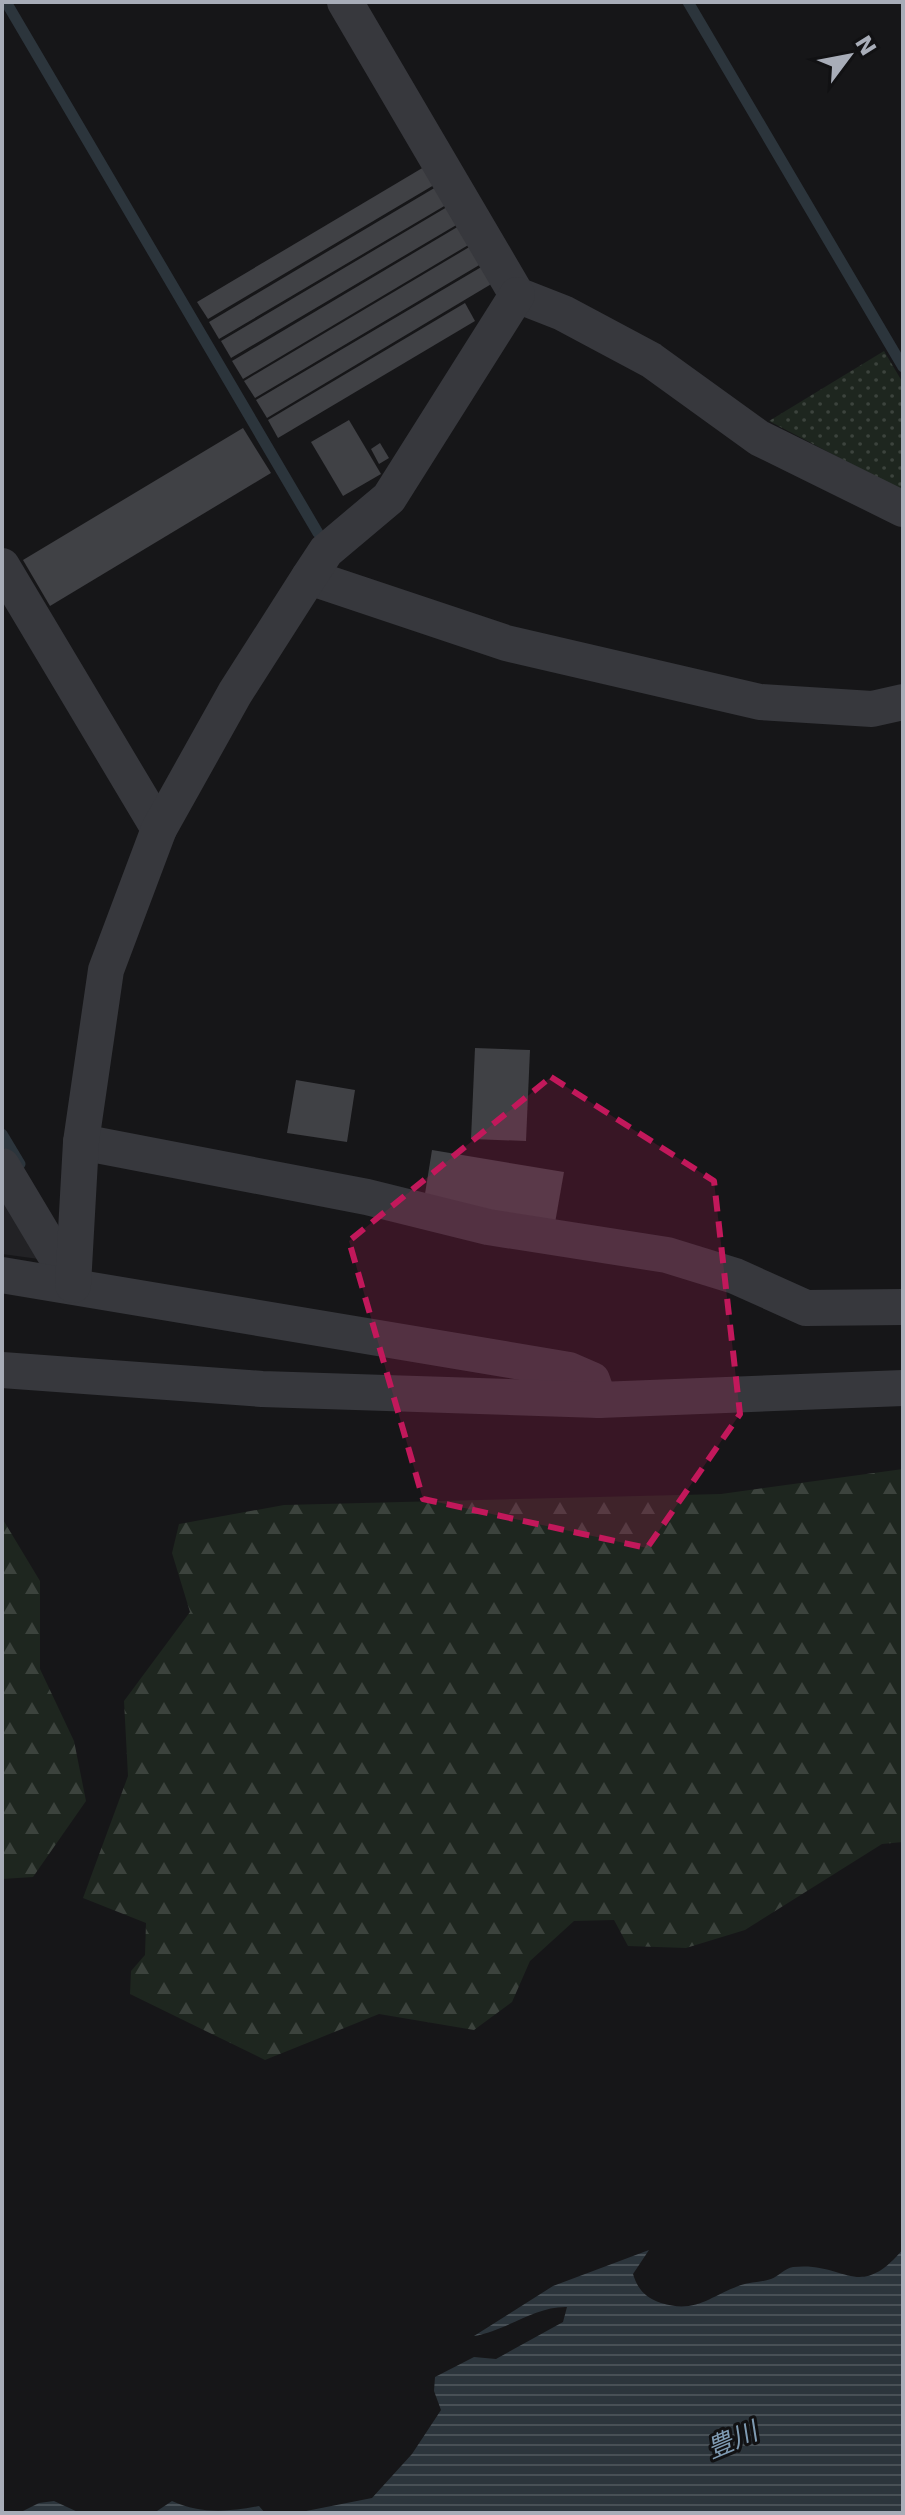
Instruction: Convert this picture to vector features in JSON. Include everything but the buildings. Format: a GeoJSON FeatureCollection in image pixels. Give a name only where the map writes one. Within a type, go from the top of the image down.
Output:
{"type":"FeatureCollection","features":[{"type":"Feature","properties":{"kind":"street"},"geometry":{"type":"LineString","coordinates":[[345,2],[517,295],[563,313],[651,360],[759,438],[903,509]]}},
{"type":"Feature","properties":{"kind":"street"},"geometry":{"type":"LineString","coordinates":[[73,1285],[81,1142],[106,970],[159,829],[235,693],[326,551],[389,498],[517,295]]}},
{"type":"Feature","properties":{"kind":"street"},"geometry":{"type":"LineString","coordinates":[[2,566],[159,829]]}},
{"type":"Feature","properties":{"kind":"street"},"geometry":{"type":"LineString","coordinates":[[309,577],[506,643],[760,702],[872,709],[903,702]]}},
{"type":"Feature","properties":{"kind":"street"},"geometry":{"type":"LineString","coordinates":[[81,1142],[367,1197],[488,1227],[667,1255],[735,1276],[806,1308],[903,1307]]}},
{"type":"Feature","properties":{"kind":"street"},"geometry":{"type":"LineString","coordinates":[[2,1166],[73,1285]]}},
{"type":"Feature","properties":{"kind":"street"},"geometry":{"type":"LineString","coordinates":[[2,1275],[569,1370],[592,1380],[599,1400]]}},
{"type":"Feature","properties":{"kind":"street"},"geometry":{"type":"LineString","coordinates":[[2,1370],[262,1389],[599,1400],[903,1388]]}},
{"type":"Feature","properties":{"kind":"highlighted area"},"geometry":{"type":"Polygon","coordinates":[[[551,1077],[714,1181],[740,1414],[647,1548],[423,1499],[349,1241],[551,1077]]]}},
{"type":"Feature","properties":{"kind":"shaded area"},"geometry":{"type":"Polygon","coordinates":[[[2,1186],[46,1260],[2,1254],[2,1186]]]}},
{"type":"Feature","properties":{"kind":"green space"},"geometry":{"type":"Polygon","coordinates":[[[884,351],[903,383],[903,491],[769,421],[884,351]]]}},
{"type":"Feature","properties":{"kind":"green space"},"geometry":{"type":"Polygon","coordinates":[[[903,1469],[903,1842],[882,1844],[745,1930],[686,1948],[628,1946],[614,1920],[574,1921],[530,1961],[512,2002],[474,2030],[379,2014],[265,2060],[130,1994],[131,1971],[145,1955],[146,1923],[83,1898],[128,1776],[124,1701],[190,1612],[172,1553],[179,1524],[284,1505],[721,1494],[903,1469]]]}},
{"type":"Feature","properties":{"kind":"green space"},"geometry":{"type":"Polygon","coordinates":[[[2,1518],[40,1581],[40,1669],[74,1741],[86,1801],[33,1877],[2,1879],[2,1518]]]}},
{"type":"Feature","properties":{"kind":"water","name":"豊川"},"geometry":{"type":"Polygon","coordinates":[[[903,2249],[903,2513],[296,2513],[372,2498],[412,2454],[441,2410],[434,2391],[435,2377],[474,2357],[496,2359],[563,2322],[567,2307],[543,2310],[474,2336],[553,2286],[649,2250],[633,2274],[643,2292],[661,2303],[694,2305],[741,2285],[771,2279],[793,2267],[826,2269],[862,2277],[874,2274],[903,2249]]]}},
{"type":"Feature","properties":{"kind":"water"},"geometry":{"type":"Polygon","coordinates":[[[54,2501],[80,2513],[19,2513],[39,2503],[54,2501]]]}},
{"type":"Feature","properties":{"kind":"water"},"geometry":{"type":"Polygon","coordinates":[[[172,2501],[215,2511],[259,2506],[265,2513],[144,2513],[157,2511],[172,2501]]]}},
{"type":"Feature","properties":{"kind":"waterway"},"geometry":{"type":"LineString","coordinates":[[6,2],[318,533]]}},
{"type":"Feature","properties":{"kind":"waterway"},"geometry":{"type":"LineString","coordinates":[[688,2],[903,367]]}},
{"type":"Feature","properties":{"kind":"waterway"},"geometry":{"type":"LineString","coordinates":[[2,1134],[20,1164]]}}]}
